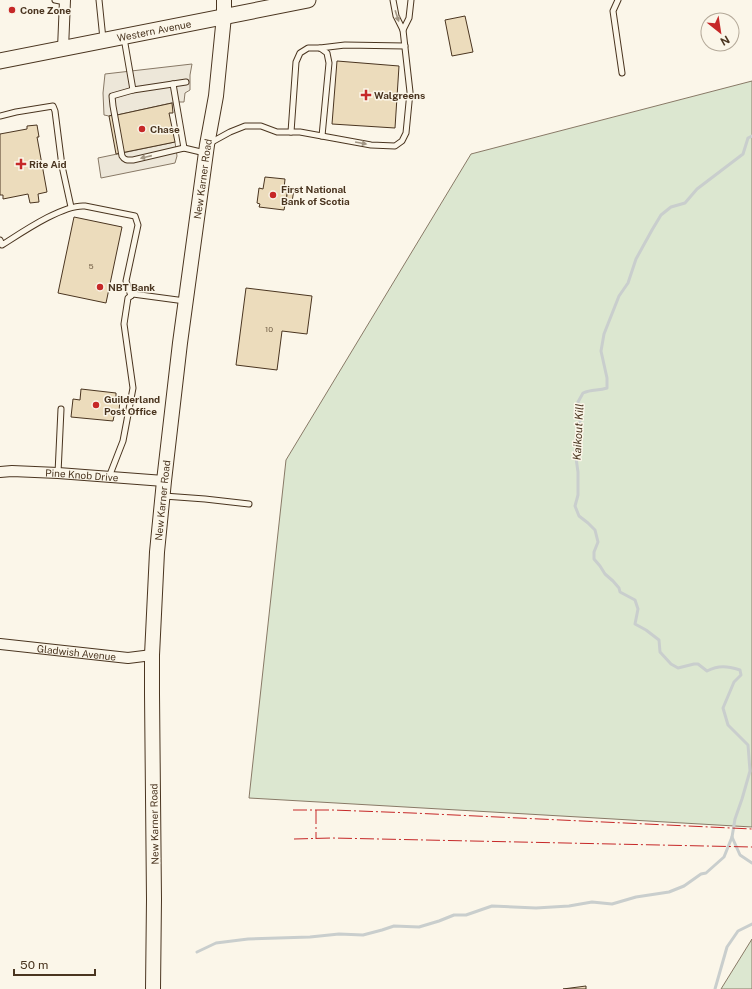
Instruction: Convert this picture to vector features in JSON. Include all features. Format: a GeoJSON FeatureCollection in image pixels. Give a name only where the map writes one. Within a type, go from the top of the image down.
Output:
{"type":"FeatureCollection","features":[{"type":"Feature","properties":{"kind":"main road","name":"New Karner Road"},"geometry":{"type":"LineString","coordinates":[[154,989],[152,655],[157,552],[180,342],[206,149],[216,96],[224,16],[224,0]]}},
{"type":"Feature","properties":{"kind":"main road","name":"Western Avenue"},"geometry":{"type":"LineString","coordinates":[[0,61],[308,0]]}},
{"type":"Feature","properties":{"kind":"street"},"geometry":{"type":"LineString","coordinates":[[62,1],[63,49]]}},
{"type":"Feature","properties":{"kind":"street","name":"Pine Knob Drive"},"geometry":{"type":"LineString","coordinates":[[0,472],[12,471],[58,473],[164,481]]}},
{"type":"Feature","properties":{"kind":"street","name":"Gladwish Avenue"},"geometry":{"type":"LineString","coordinates":[[0,644],[128,658],[152,655]]}},
{"type":"Feature","properties":{"kind":"lane"},"geometry":{"type":"LineString","coordinates":[[99,0],[103,41]]}},
{"type":"Feature","properties":{"kind":"lane"},"geometry":{"type":"LineString","coordinates":[[186,82],[133,90],[112,96],[122,156],[124,159],[133,160],[184,148],[206,149],[230,132],[245,126],[261,126],[277,132],[300,132],[371,145],[396,146],[402,141],[406,133],[410,92],[403,30],[396,16],[393,0]]}},
{"type":"Feature","properties":{"kind":"lane"},"geometry":{"type":"LineString","coordinates":[[403,30],[409,18],[411,0]]}},
{"type":"Feature","properties":{"kind":"lane"},"geometry":{"type":"LineString","coordinates":[[618,0],[613,11],[622,73]]}},
{"type":"Feature","properties":{"kind":"lane"},"geometry":{"type":"LineString","coordinates":[[123,37],[133,90]]}},
{"type":"Feature","properties":{"kind":"lane"},"geometry":{"type":"LineString","coordinates":[[291,132],[296,62],[300,53],[308,48],[345,45],[405,46]]}},
{"type":"Feature","properties":{"kind":"lane"},"geometry":{"type":"LineString","coordinates":[[320,48],[326,53],[330,64],[322,136]]}},
{"type":"Feature","properties":{"kind":"lane"},"geometry":{"type":"LineString","coordinates":[[173,84],[184,148]]}},
{"type":"Feature","properties":{"kind":"lane"},"geometry":{"type":"LineString","coordinates":[[0,116],[53,106],[55,111],[62,166],[71,207]]}},
{"type":"Feature","properties":{"kind":"lane"},"geometry":{"type":"LineString","coordinates":[[0,240],[2,245],[44,220],[71,207],[80,205],[134,216],[138,225],[126,281],[130,296],[128,298],[124,324],[133,388],[123,441],[109,477]]}},
{"type":"Feature","properties":{"kind":"lane"},"geometry":{"type":"LineString","coordinates":[[130,296],[133,294],[186,301]]}},
{"type":"Feature","properties":{"kind":"lane"},"geometry":{"type":"LineString","coordinates":[[58,473],[61,409]]}},
{"type":"Feature","properties":{"kind":"lane"},"geometry":{"type":"LineString","coordinates":[[163,496],[249,504]]}},
{"type":"Feature","properties":{"kind":"green space"},"geometry":{"type":"Polygon","coordinates":[[[752,81],[752,827],[249,798],[286,460],[471,154],[752,81]]]}},
{"type":"Feature","properties":{"kind":"green space"},"geometry":{"type":"Polygon","coordinates":[[[752,939],[752,989],[721,989],[752,939]]]}},
{"type":"Feature","properties":{"kind":"shaded area"},"geometry":{"type":"Polygon","coordinates":[[[192,64],[190,90],[185,93],[184,102],[176,102],[117,115],[104,115],[103,93],[105,74],[192,64]]]}},
{"type":"Feature","properties":{"kind":"shaded area"},"geometry":{"type":"Polygon","coordinates":[[[175,142],[177,156],[175,163],[101,178],[98,158],[175,142]]]}},
{"type":"Feature","properties":{"kind":"building"},"geometry":{"type":"Polygon","coordinates":[[[465,16],[473,52],[452,56],[445,20],[465,16]]]}},
{"type":"Feature","properties":{"kind":"building","name":"Walgreens"},"geometry":{"type":"Polygon","coordinates":[[[337,61],[399,66],[395,128],[332,124],[337,61]]]}},
{"type":"Feature","properties":{"kind":"building","name":"Chase"},"geometry":{"type":"Polygon","coordinates":[[[172,103],[173,113],[169,113],[175,142],[116,154],[109,116],[172,103]]]}},
{"type":"Feature","properties":{"kind":"building","name":"Rite Aid"},"geometry":{"type":"Polygon","coordinates":[[[37,125],[39,137],[37,137],[47,192],[38,194],[39,202],[30,203],[28,194],[3,199],[3,195],[0,195],[0,134],[27,129],[27,126],[37,125]]]}},
{"type":"Feature","properties":{"kind":"building"},"geometry":{"type":"Polygon","coordinates":[[[265,177],[285,179],[284,189],[288,189],[284,210],[259,207],[260,204],[257,203],[259,188],[263,189],[265,177]]]}},
{"type":"Feature","properties":{"kind":"building"},"geometry":{"type":"Polygon","coordinates":[[[288,189],[294,189],[292,202],[286,201],[288,189]]]}},
{"type":"Feature","properties":{"kind":"building"},"geometry":{"type":"Polygon","coordinates":[[[74,217],[122,227],[106,303],[58,293],[74,217]]]}},
{"type":"Feature","properties":{"kind":"building"},"geometry":{"type":"Polygon","coordinates":[[[246,288],[312,296],[307,334],[282,331],[277,370],[236,365],[246,288]]]}},
{"type":"Feature","properties":{"kind":"building","name":"Guilderland Post Office"},"geometry":{"type":"Polygon","coordinates":[[[81,389],[116,393],[116,399],[120,399],[119,412],[115,411],[113,421],[71,417],[73,399],[80,400],[81,389]]]}},
{"type":"Feature","properties":{"kind":"building"},"geometry":{"type":"Polygon","coordinates":[[[586,986],[586,989],[563,989],[586,986]]]}},
{"type":"Feature","properties":{"kind":"waterway","name":"Kaikout Kill"},"geometry":{"type":"LineString","coordinates":[[752,136],[748,138],[743,154],[697,189],[685,203],[671,207],[661,215],[652,230],[636,259],[628,283],[619,296],[604,334],[601,351],[607,378],[607,388],[583,393],[578,402],[580,422],[579,442],[575,451],[578,472],[578,495],[575,506],[579,516],[595,530],[598,542],[594,552],[594,559],[605,574],[619,588],[620,592],[635,600],[638,609],[635,624],[659,640],[660,652],[671,664],[678,668],[698,664],[707,671],[723,667],[740,670],[741,675],[734,682],[723,708],[728,725],[748,745],[750,771],[735,819],[732,837],[740,855],[752,863]]}},
{"type":"Feature","properties":{"kind":"waterway"},"geometry":{"type":"LineString","coordinates":[[197,952],[216,943],[248,939],[310,937],[339,934],[363,935],[394,926],[419,927],[454,915],[466,915],[492,906],[536,908],[569,906],[592,902],[612,904],[636,897],[669,892],[684,886],[701,874],[706,873],[724,857],[732,837]]}},
{"type":"Feature","properties":{"kind":"waterway","name":"Kaikout Kill"},"geometry":{"type":"LineString","coordinates":[[715,989],[727,947],[738,931],[752,924]]}},
{"type":"Feature","properties":{"kind":"power"},"geometry":{"type":"LineString","coordinates":[[293,810],[412,813],[752,829]]}},
{"type":"Feature","properties":{"kind":"power"},"geometry":{"type":"LineString","coordinates":[[316,810],[316,839]]}},
{"type":"Feature","properties":{"kind":"power"},"geometry":{"type":"LineString","coordinates":[[294,839],[332,838],[752,847]]}},
{"type":"Feature","properties":{"kind":"place","name":"Cone Zone"},"geometry":{"type":"Point","coordinates":[12,10]}},
{"type":"Feature","properties":{"kind":"place","name":"Walgreens"},"geometry":{"type":"Point","coordinates":[366,95]}},
{"type":"Feature","properties":{"kind":"place","name":"Chase"},"geometry":{"type":"Point","coordinates":[142,129]}},
{"type":"Feature","properties":{"kind":"place","name":"Rite Aid"},"geometry":{"type":"Point","coordinates":[21,164]}},
{"type":"Feature","properties":{"kind":"place","name":"First National Bank of Scotia"},"geometry":{"type":"Point","coordinates":[273,195]}},
{"type":"Feature","properties":{"kind":"place","name":"NBT Bank"},"geometry":{"type":"Point","coordinates":[100,287]}},
{"type":"Feature","properties":{"kind":"place","name":"Guilderland Post Office"},"geometry":{"type":"Point","coordinates":[96,405]}}]}
